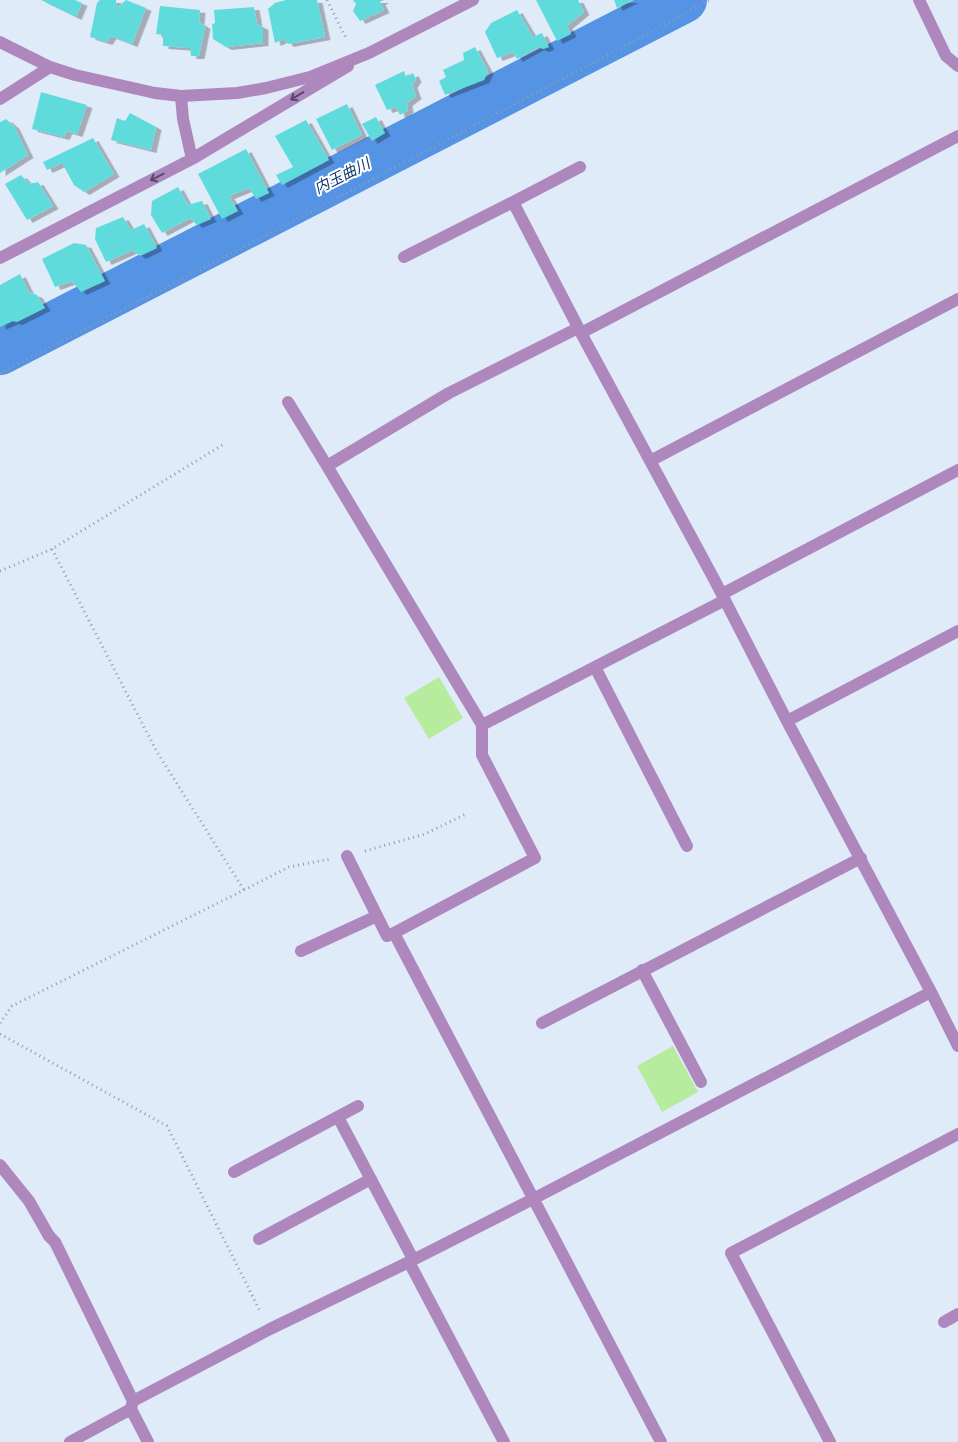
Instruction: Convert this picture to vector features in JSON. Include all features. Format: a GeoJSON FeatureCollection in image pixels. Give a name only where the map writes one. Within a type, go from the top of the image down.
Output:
{"type":"FeatureCollection","features":[{"type":"Feature","properties":{"kind":"street"},"geometry":{"type":"LineString","coordinates":[[0,42],[50,67],[84,77],[155,93],[181,96],[237,93],[286,84],[310,77],[369,52],[472,0]]}},
{"type":"Feature","properties":{"kind":"street"},"geometry":{"type":"LineString","coordinates":[[919,0],[946,56],[958,66]]}},
{"type":"Feature","properties":{"kind":"street"},"geometry":{"type":"LineString","coordinates":[[0,258],[192,159],[369,52]]}},
{"type":"Feature","properties":{"kind":"street"},"geometry":{"type":"LineString","coordinates":[[0,99],[50,67]]}},
{"type":"Feature","properties":{"kind":"street"},"geometry":{"type":"LineString","coordinates":[[181,96],[183,119],[192,159]]}},
{"type":"Feature","properties":{"kind":"street"},"geometry":{"type":"LineString","coordinates":[[326,466],[449,393],[580,330],[958,136]]}},
{"type":"Feature","properties":{"kind":"street"},"geometry":{"type":"LineString","coordinates":[[404,257],[580,167]]}},
{"type":"Feature","properties":{"kind":"street"},"geometry":{"type":"LineString","coordinates":[[513,202],[650,462],[724,597],[787,722],[932,992],[958,1046]]}},
{"type":"Feature","properties":{"kind":"street"},"geometry":{"type":"LineString","coordinates":[[650,462],[958,299]]}},
{"type":"Feature","properties":{"kind":"street"},"geometry":{"type":"LineString","coordinates":[[288,402],[482,725],[482,755],[535,858],[388,936],[347,856]]}},
{"type":"Feature","properties":{"kind":"street"},"geometry":{"type":"LineString","coordinates":[[482,725],[595,667],[958,470]]}},
{"type":"Feature","properties":{"kind":"street"},"geometry":{"type":"LineString","coordinates":[[787,722],[958,631]]}},
{"type":"Feature","properties":{"kind":"street"},"geometry":{"type":"LineString","coordinates":[[595,667],[687,846]]}},
{"type":"Feature","properties":{"kind":"street"},"geometry":{"type":"LineString","coordinates":[[542,1023],[861,858]]}},
{"type":"Feature","properties":{"kind":"street"},"geometry":{"type":"LineString","coordinates":[[301,952],[377,916]]}},
{"type":"Feature","properties":{"kind":"street"},"geometry":{"type":"LineString","coordinates":[[394,932],[661,1442]]}},
{"type":"Feature","properties":{"kind":"street"},"geometry":{"type":"LineString","coordinates":[[642,970],[701,1082]]}},
{"type":"Feature","properties":{"kind":"street"},"geometry":{"type":"LineString","coordinates":[[70,1442],[132,1405],[270,1329],[533,1199],[932,992]]}},
{"type":"Feature","properties":{"kind":"street"},"geometry":{"type":"LineString","coordinates":[[234,1172],[358,1106]]}},
{"type":"Feature","properties":{"kind":"street"},"geometry":{"type":"LineString","coordinates":[[338,1117],[504,1442]]}},
{"type":"Feature","properties":{"kind":"street"},"geometry":{"type":"LineString","coordinates":[[830,1442],[732,1253],[958,1134]]}},
{"type":"Feature","properties":{"kind":"street"},"geometry":{"type":"LineString","coordinates":[[0,1165],[29,1201],[54,1242],[148,1442]]}},
{"type":"Feature","properties":{"kind":"street"},"geometry":{"type":"LineString","coordinates":[[258,1239],[371,1180]]}},
{"type":"Feature","properties":{"kind":"street"},"geometry":{"type":"LineString","coordinates":[[944,1322],[958,1314]]}},
{"type":"Feature","properties":{"kind":"path"},"geometry":{"type":"LineString","coordinates":[[327,0],[348,40]]}},
{"type":"Feature","properties":{"kind":"path"},"geometry":{"type":"LineString","coordinates":[[0,373],[421,154],[711,0]]}},
{"type":"Feature","properties":{"kind":"path"},"geometry":{"type":"LineString","coordinates":[[0,572],[52,549],[224,444]]}},
{"type":"Feature","properties":{"kind":"path"},"geometry":{"type":"LineString","coordinates":[[52,549],[157,752],[244,890]]}},
{"type":"Feature","properties":{"kind":"path"},"geometry":{"type":"LineString","coordinates":[[0,1022],[12,1006],[289,867],[347,856],[425,834],[466,814]]}},
{"type":"Feature","properties":{"kind":"path"},"geometry":{"type":"LineString","coordinates":[[0,1034],[167,1126],[270,1329]]}},
{"type":"Feature","properties":{"kind":"green space"},"geometry":{"type":"Polygon","coordinates":[[[439,677],[463,718],[429,739],[404,698],[439,677]]]}},
{"type":"Feature","properties":{"kind":"green space"},"geometry":{"type":"Polygon","coordinates":[[[673,1046],[698,1092],[662,1112],[637,1066],[673,1046]]]}},
{"type":"Feature","properties":{"kind":"building"},"geometry":{"type":"Polygon","coordinates":[[[41,0],[75,0],[82,3],[76,17],[41,0]]]}},
{"type":"Feature","properties":{"kind":"building"},"geometry":{"type":"Polygon","coordinates":[[[100,0],[116,0],[117,8],[126,0],[146,8],[132,44],[111,36],[107,42],[90,37],[97,3],[100,0]]]}},
{"type":"Feature","properties":{"kind":"building"},"geometry":{"type":"Polygon","coordinates":[[[286,0],[317,0],[325,37],[288,44],[284,39],[275,43],[268,9],[275,3],[286,0]]]}},
{"type":"Feature","properties":{"kind":"building"},"geometry":{"type":"Polygon","coordinates":[[[353,0],[384,0],[380,2],[384,10],[360,21],[353,11],[356,4],[353,0]]]}},
{"type":"Feature","properties":{"kind":"building"},"geometry":{"type":"Polygon","coordinates":[[[536,0],[578,0],[584,12],[567,26],[571,34],[557,41],[536,0]]]}},
{"type":"Feature","properties":{"kind":"building"},"geometry":{"type":"Polygon","coordinates":[[[614,0],[633,0],[617,8],[614,0]]]}},
{"type":"Feature","properties":{"kind":"building"},"geometry":{"type":"Polygon","coordinates":[[[160,6],[200,10],[199,22],[205,26],[199,56],[191,56],[190,48],[163,46],[163,35],[156,34],[160,6]]]}},
{"type":"Feature","properties":{"kind":"building"},"geometry":{"type":"Polygon","coordinates":[[[254,7],[257,24],[263,27],[263,43],[226,47],[213,39],[212,24],[215,23],[214,10],[254,7]]]}},
{"type":"Feature","properties":{"kind":"building"},"geometry":{"type":"Polygon","coordinates":[[[517,10],[533,37],[542,33],[549,47],[543,49],[539,47],[517,59],[513,52],[497,58],[485,32],[491,23],[517,10]]]}},
{"type":"Feature","properties":{"kind":"building"},"geometry":{"type":"Polygon","coordinates":[[[475,47],[488,71],[484,80],[445,95],[439,81],[446,77],[443,70],[464,60],[463,53],[475,47]]]}},
{"type":"Feature","properties":{"kind":"building"},"geometry":{"type":"Polygon","coordinates":[[[404,71],[406,77],[413,73],[416,79],[412,85],[416,96],[407,103],[408,110],[400,115],[396,107],[387,110],[375,85],[404,71]]]}},
{"type":"Feature","properties":{"kind":"building"},"geometry":{"type":"Polygon","coordinates":[[[41,92],[87,105],[77,134],[67,131],[64,137],[32,129],[41,92]]]}},
{"type":"Feature","properties":{"kind":"building"},"geometry":{"type":"Polygon","coordinates":[[[347,104],[362,135],[332,150],[316,119],[347,104]]]}},
{"type":"Feature","properties":{"kind":"building"},"geometry":{"type":"Polygon","coordinates":[[[130,113],[156,127],[151,150],[111,140],[117,118],[125,121],[130,113]]]}},
{"type":"Feature","properties":{"kind":"building"},"geometry":{"type":"Polygon","coordinates":[[[376,117],[385,133],[372,141],[362,124],[376,117]]]}},
{"type":"Feature","properties":{"kind":"building"},"geometry":{"type":"Polygon","coordinates":[[[6,119],[14,126],[28,155],[0,173],[0,122],[6,119]]]}},
{"type":"Feature","properties":{"kind":"building"},"geometry":{"type":"Polygon","coordinates":[[[306,120],[329,160],[282,185],[276,175],[293,167],[275,136],[306,120]]]}},
{"type":"Feature","properties":{"kind":"building"},"geometry":{"type":"Polygon","coordinates":[[[93,138],[114,174],[84,192],[74,185],[62,163],[47,170],[43,162],[93,138]]]}},
{"type":"Feature","properties":{"kind":"building"},"geometry":{"type":"Polygon","coordinates":[[[246,149],[269,193],[256,199],[249,188],[229,196],[238,211],[222,219],[198,174],[246,149]]]}},
{"type":"Feature","properties":{"kind":"building"},"geometry":{"type":"Polygon","coordinates":[[[21,175],[29,184],[38,182],[53,206],[27,220],[5,184],[21,175]]]}},
{"type":"Feature","properties":{"kind":"building"},"geometry":{"type":"Polygon","coordinates":[[[178,187],[188,205],[202,201],[211,219],[197,225],[190,218],[162,233],[151,215],[152,201],[178,187]]]}},
{"type":"Feature","properties":{"kind":"building"},"geometry":{"type":"Polygon","coordinates":[[[123,217],[131,230],[144,224],[157,248],[140,256],[133,250],[106,262],[95,239],[96,228],[123,217]]]}},
{"type":"Feature","properties":{"kind":"building"},"geometry":{"type":"Polygon","coordinates":[[[74,243],[86,245],[105,281],[81,292],[72,281],[55,287],[42,259],[74,243]]]}},
{"type":"Feature","properties":{"kind":"building"},"geometry":{"type":"Polygon","coordinates":[[[20,274],[29,292],[37,295],[45,308],[17,322],[13,321],[0,327],[0,285],[20,274]]]}},
{"type":"Feature","properties":{"kind":"waterway","name":"内玉曲川"},"geometry":{"type":"LineString","coordinates":[[0,352],[684,0]]}}]}
